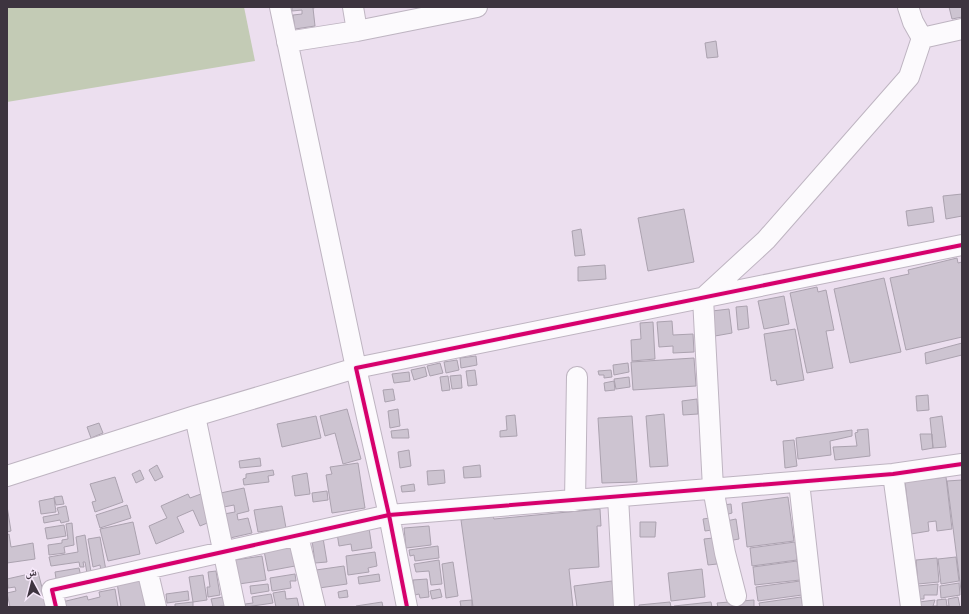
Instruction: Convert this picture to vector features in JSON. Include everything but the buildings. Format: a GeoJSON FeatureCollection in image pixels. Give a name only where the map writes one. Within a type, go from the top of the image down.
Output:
{"type":"FeatureCollection","features":[{"type":"Feature","properties":{"kind":"street"},"geometry":{"type":"LineString","coordinates":[[280,7],[356,368],[389,515],[407,607]]}},
{"type":"Feature","properties":{"kind":"street"},"geometry":{"type":"LineString","coordinates":[[353,7],[357,31]]}},
{"type":"Feature","properties":{"kind":"street"},"geometry":{"type":"LineString","coordinates":[[287,42],[357,31],[420,13],[476,7]]}},
{"type":"Feature","properties":{"kind":"street"},"geometry":{"type":"LineString","coordinates":[[703,298],[766,240],[909,77],[922,38],[913,22],[908,7]]}},
{"type":"Feature","properties":{"kind":"street"},"geometry":{"type":"LineString","coordinates":[[922,38],[962,29]]}},
{"type":"Feature","properties":{"kind":"street"},"geometry":{"type":"LineString","coordinates":[[7,476],[195,416],[356,368],[962,245]]}},
{"type":"Feature","properties":{"kind":"street"},"geometry":{"type":"LineString","coordinates":[[703,298],[713,488],[725,553],[736,596]]}},
{"type":"Feature","properties":{"kind":"street"},"geometry":{"type":"LineString","coordinates":[[575,501],[577,377]]}},
{"type":"Feature","properties":{"kind":"street"},"geometry":{"type":"LineString","coordinates":[[195,416],[222,552],[235,607]]}},
{"type":"Feature","properties":{"kind":"street"},"geometry":{"type":"LineString","coordinates":[[56,607],[52,590],[389,515],[893,474],[962,464]]}},
{"type":"Feature","properties":{"kind":"street"},"geometry":{"type":"LineString","coordinates":[[893,474],[911,607]]}},
{"type":"Feature","properties":{"kind":"street"},"geometry":{"type":"LineString","coordinates":[[799,482],[814,607]]}},
{"type":"Feature","properties":{"kind":"street"},"geometry":{"type":"LineString","coordinates":[[618,497],[624,607]]}},
{"type":"Feature","properties":{"kind":"street"},"geometry":{"type":"LineString","coordinates":[[298,536],[315,607]]}},
{"type":"Feature","properties":{"kind":"street"},"geometry":{"type":"LineString","coordinates":[[147,569],[156,607]]}},
{"type":"Feature","properties":{"kind":"green space"},"geometry":{"type":"Polygon","coordinates":[[[7,7],[244,7],[255,61],[7,102],[7,7]]]}},
{"type":"Feature","properties":{"kind":"cycle path"},"geometry":{"type":"LineString","coordinates":[[407,607],[389,515],[356,368],[962,245]]}},
{"type":"Feature","properties":{"kind":"cycle path"},"geometry":{"type":"LineString","coordinates":[[56,607],[52,590],[389,515],[893,474],[962,464]]}}]}
